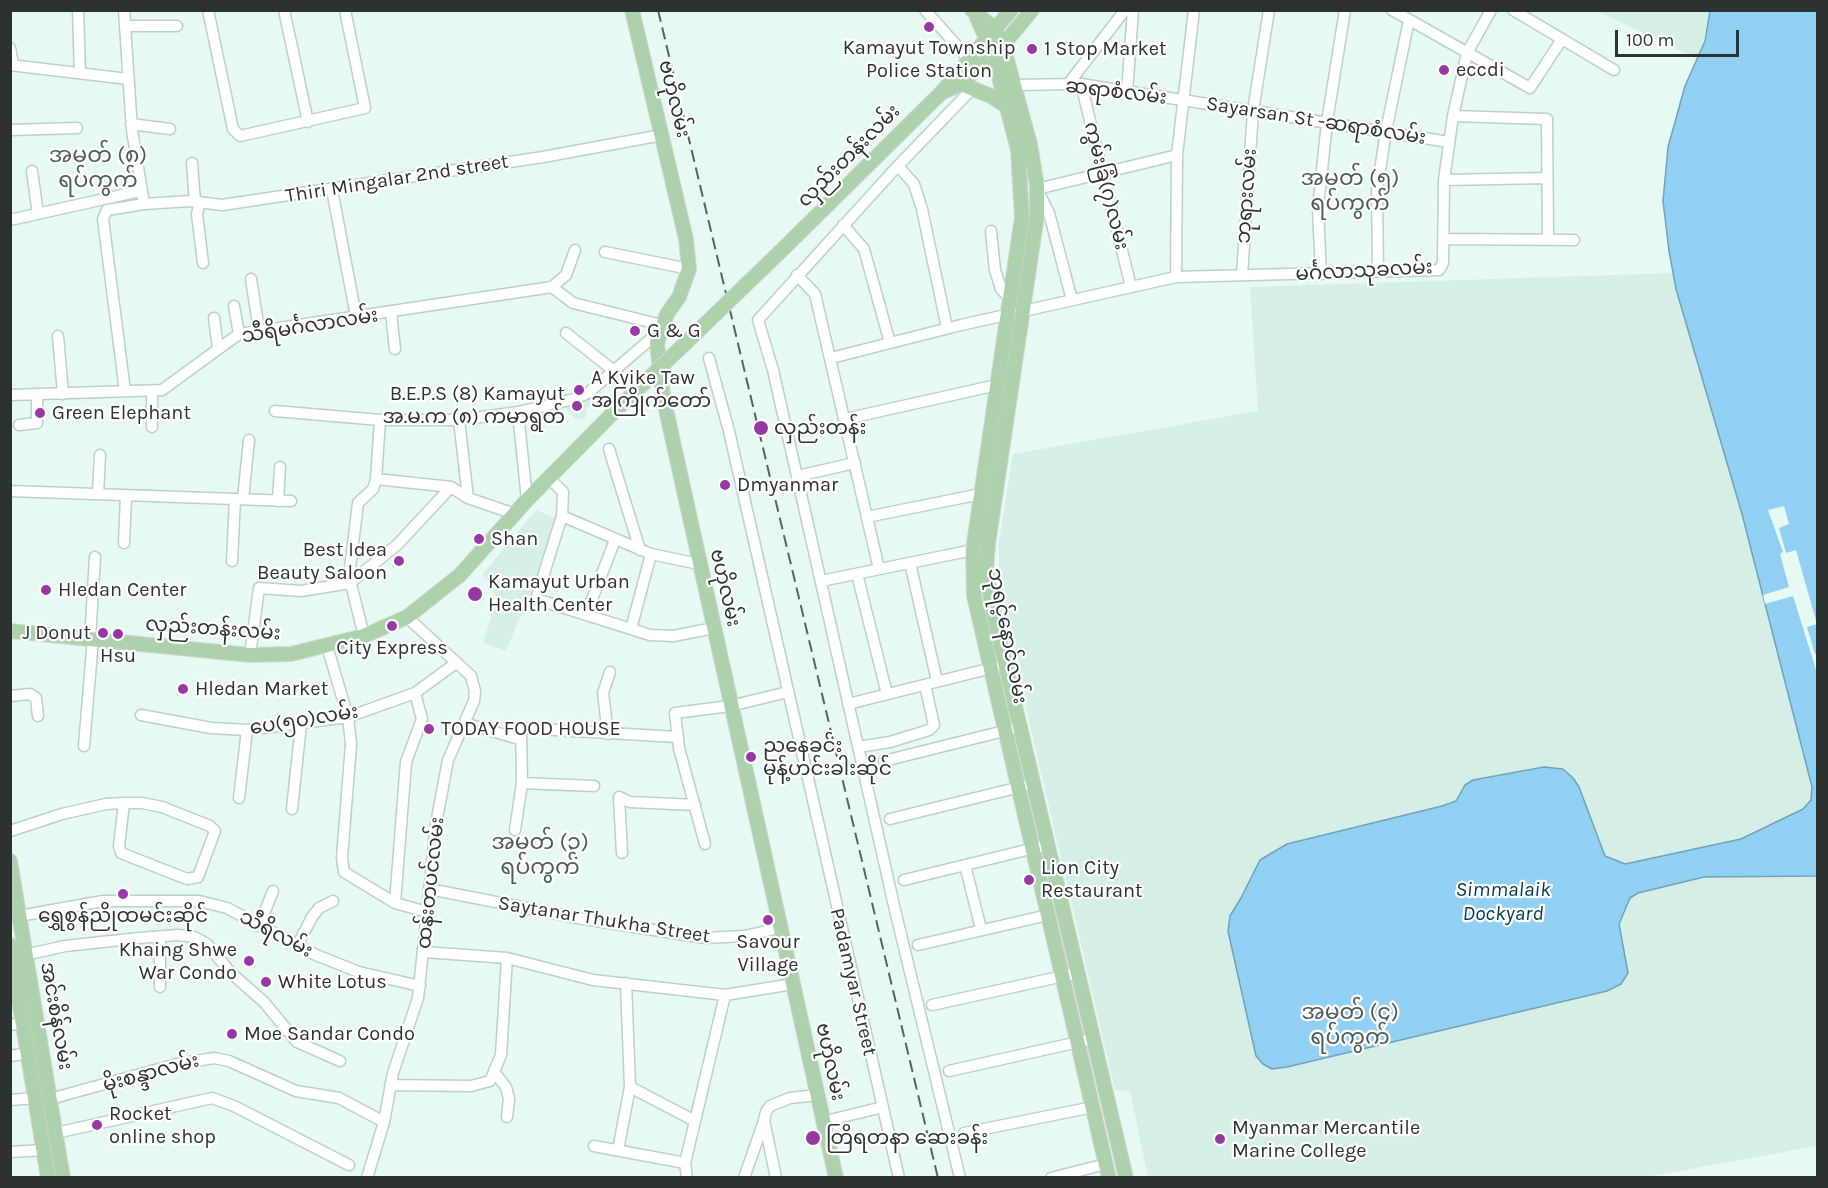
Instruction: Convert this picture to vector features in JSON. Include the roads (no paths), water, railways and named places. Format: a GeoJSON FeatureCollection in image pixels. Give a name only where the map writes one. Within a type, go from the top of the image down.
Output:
{"type":"FeatureCollection","features":[{"type":"Feature","properties":{"kind":"main road","name":"ဗဟိုလမ်း"},"geometry":{"type":"LineString","coordinates":[[632,10],[686,239],[688,268],[679,297],[661,328],[657,343],[663,396],[836,1178]]}},
{"type":"Feature","properties":{"kind":"main road"},"geometry":{"type":"LineString","coordinates":[[991,33],[1011,10]]}},
{"type":"Feature","properties":{"kind":"main road","name":"လှည်းတန်းလမ်း"},"geometry":{"type":"LineString","coordinates":[[941,93],[967,86],[1032,10]]}},
{"type":"Feature","properties":{"kind":"main road","name":"ဘုရင့်နောင်လမ်း"},"geometry":{"type":"LineString","coordinates":[[973,12],[991,33],[1013,85],[1030,144],[1037,189],[1037,215],[986,570],[1005,665],[1018,788],[1107,1171]]}},
{"type":"Feature","properties":{"kind":"main road","name":"လှည်းတန်းလမ်း"},"geometry":{"type":"LineString","coordinates":[[33,632],[250,655],[291,654],[364,636],[407,617],[460,575],[527,500],[613,413],[941,93],[991,33]]}},
{"type":"Feature","properties":{"kind":"main road","name":"ဘုရင့်နောင်လမ်း"},"geometry":{"type":"LineString","coordinates":[[998,49],[1018,150],[1022,217],[973,550],[974,596],[991,668],[1033,784],[1126,1178]]}},
{"type":"Feature","properties":{"kind":"main road"},"geometry":{"type":"LineString","coordinates":[[967,86],[1008,107]]}},
{"type":"Feature","properties":{"kind":"main road"},"geometry":{"type":"LineString","coordinates":[[998,381],[1013,379]]}},
{"type":"Feature","properties":{"kind":"main road"},"geometry":{"type":"LineString","coordinates":[[989,437],[1004,439]]}},
{"type":"Feature","properties":{"kind":"main road"},"geometry":{"type":"LineString","coordinates":[[980,497],[994,502]]}},
{"type":"Feature","properties":{"kind":"main road"},"geometry":{"type":"LineString","coordinates":[[10,626],[33,632]]}},
{"type":"Feature","properties":{"kind":"main road"},"geometry":{"type":"LineString","coordinates":[[10,633],[33,632]]}},
{"type":"Feature","properties":{"kind":"main road","name":"အင်းစိန်လမ်း"},"geometry":{"type":"LineString","coordinates":[[10,861],[25,955],[43,1098],[44,1150],[48,1178]]}},
{"type":"Feature","properties":{"kind":"main road","name":"အင်းစိန်လမ်း"},"geometry":{"type":"LineString","coordinates":[[10,945],[17,1024],[56,1133],[63,1178]]}},
{"type":"Feature","properties":{"kind":"street"},"geometry":{"type":"LineString","coordinates":[[78,10],[80,73]]}},
{"type":"Feature","properties":{"kind":"street"},"geometry":{"type":"LineString","coordinates":[[124,10],[131,124],[140,191],[144,204]]}},
{"type":"Feature","properties":{"kind":"street"},"geometry":{"type":"LineString","coordinates":[[208,10],[235,134],[240,136],[365,108],[345,10]]}},
{"type":"Feature","properties":{"kind":"street"},"geometry":{"type":"LineString","coordinates":[[284,10],[308,122]]}},
{"type":"Feature","properties":{"kind":"street"},"geometry":{"type":"LineString","coordinates":[[925,10],[968,58]]}},
{"type":"Feature","properties":{"kind":"street"},"geometry":{"type":"LineString","coordinates":[[1070,83],[1125,10]]}},
{"type":"Feature","properties":{"kind":"street"},"geometry":{"type":"LineString","coordinates":[[1127,92],[1133,10]]}},
{"type":"Feature","properties":{"kind":"street"},"geometry":{"type":"LineString","coordinates":[[1176,278],[1177,155],[1194,10]]}},
{"type":"Feature","properties":{"kind":"street","name":"ဘုရားလမ်း"},"geometry":{"type":"LineString","coordinates":[[1242,276],[1253,111],[1269,10]]}},
{"type":"Feature","properties":{"kind":"street"},"geometry":{"type":"LineString","coordinates":[[1320,274],[1318,208],[1327,122],[1345,10]]}},
{"type":"Feature","properties":{"kind":"street"},"geometry":{"type":"LineString","coordinates":[[1392,10],[1531,88],[1562,39]]}},
{"type":"Feature","properties":{"kind":"street","name":"မင်္ဂလာသုခလမ်း"},"geometry":{"type":"LineString","coordinates":[[831,358],[948,328],[1176,278],[1439,270],[1443,263],[1444,180],[1453,116],[1467,53],[1491,10]]}},
{"type":"Feature","properties":{"kind":"street"},"geometry":{"type":"LineString","coordinates":[[1513,10],[1614,70]]}},
{"type":"Feature","properties":{"kind":"street"},"geometry":{"type":"LineString","coordinates":[[1378,272],[1377,190],[1386,131],[1409,20]]}},
{"type":"Feature","properties":{"kind":"street"},"geometry":{"type":"LineString","coordinates":[[125,26],[177,26]]}},
{"type":"Feature","properties":{"kind":"street"},"geometry":{"type":"LineString","coordinates":[[10,48],[12,65],[128,79]]}},
{"type":"Feature","properties":{"kind":"street","name":"ဆရာစံလမ်း"},"geometry":{"type":"LineString","coordinates":[[1013,85],[1070,83],[1182,100]]}},
{"type":"Feature","properties":{"kind":"street","name":"ကွမ်းခြံ(၇)လမ်း"},"geometry":{"type":"LineString","coordinates":[[1081,84],[1131,287]]}},
{"type":"Feature","properties":{"kind":"street"},"geometry":{"type":"LineString","coordinates":[[960,1178],[848,704],[797,476],[758,320],[898,166],[967,86]]}},
{"type":"Feature","properties":{"kind":"street","name":"Sayarsan St -ဆရာစံလမ်း"},"geometry":{"type":"LineString","coordinates":[[1182,100],[1449,142]]}},
{"type":"Feature","properties":{"kind":"street"},"geometry":{"type":"LineString","coordinates":[[1453,116],[1545,118],[1547,121],[1548,239]]}},
{"type":"Feature","properties":{"kind":"street"},"geometry":{"type":"LineString","coordinates":[[131,124],[170,129]]}},
{"type":"Feature","properties":{"kind":"street"},"geometry":{"type":"LineString","coordinates":[[10,130],[76,128]]}},
{"type":"Feature","properties":{"kind":"street","name":"Thiri Mingalar 2nd street"},"geometry":{"type":"LineString","coordinates":[[125,391],[103,219],[107,210],[144,204],[197,202],[222,205],[332,190],[662,135]]}},
{"type":"Feature","properties":{"kind":"street"},"geometry":{"type":"LineString","coordinates":[[1072,300],[1049,213],[1037,189],[1177,155]]}},
{"type":"Feature","properties":{"kind":"street"},"geometry":{"type":"LineString","coordinates":[[192,163],[203,262]]}},
{"type":"Feature","properties":{"kind":"street"},"geometry":{"type":"LineString","coordinates":[[898,166],[914,184],[922,209],[948,328]]}},
{"type":"Feature","properties":{"kind":"street"},"geometry":{"type":"LineString","coordinates":[[32,171],[38,214]]}},
{"type":"Feature","properties":{"kind":"street"},"geometry":{"type":"LineString","coordinates":[[1444,180],[1547,178]]}},
{"type":"Feature","properties":{"kind":"street"},"geometry":{"type":"LineString","coordinates":[[332,190],[356,316]]}},
{"type":"Feature","properties":{"kind":"street"},"geometry":{"type":"LineString","coordinates":[[10,220],[140,191]]}},
{"type":"Feature","properties":{"kind":"street"},"geometry":{"type":"LineString","coordinates":[[843,225],[864,249],[890,343]]}},
{"type":"Feature","properties":{"kind":"street"},"geometry":{"type":"LineString","coordinates":[[991,231],[995,270],[1001,289],[1010,299]]}},
{"type":"Feature","properties":{"kind":"street"},"geometry":{"type":"LineString","coordinates":[[1444,239],[1574,240]]}},
{"type":"Feature","properties":{"kind":"street"},"geometry":{"type":"LineString","coordinates":[[575,250],[566,274],[552,287],[573,303],[661,328]]}},
{"type":"Feature","properties":{"kind":"street"},"geometry":{"type":"LineString","coordinates":[[605,252],[688,268]]}},
{"type":"Feature","properties":{"kind":"street"},"geometry":{"type":"LineString","coordinates":[[798,274],[815,294],[879,569]]}},
{"type":"Feature","properties":{"kind":"street"},"geometry":{"type":"LineString","coordinates":[[251,279],[259,330]]}},
{"type":"Feature","properties":{"kind":"street","name":"သီရိမင်္ဂလာလမ်း"},"geometry":{"type":"LineString","coordinates":[[10,395],[152,391],[165,388],[239,334],[552,287]]}},
{"type":"Feature","properties":{"kind":"street"},"geometry":{"type":"LineString","coordinates":[[234,306],[239,334]]}},
{"type":"Feature","properties":{"kind":"street"},"geometry":{"type":"LineString","coordinates":[[391,312],[395,349]]}},
{"type":"Feature","properties":{"kind":"street"},"geometry":{"type":"LineString","coordinates":[[214,318],[218,348]]}},
{"type":"Feature","properties":{"kind":"street"},"geometry":{"type":"LineString","coordinates":[[275,411],[380,420],[459,420],[518,412],[574,399],[592,390],[661,328]]}},
{"type":"Feature","properties":{"kind":"street"},"geometry":{"type":"LineString","coordinates":[[566,333],[615,371]]}},
{"type":"Feature","properties":{"kind":"street"},"geometry":{"type":"LineString","coordinates":[[58,336],[63,394]]}},
{"type":"Feature","properties":{"kind":"street","name":"Padamyar Street"},"geometry":{"type":"LineString","coordinates":[[709,358],[719,390],[899,1178]]}},
{"type":"Feature","properties":{"kind":"street"},"geometry":{"type":"LineString","coordinates":[[845,419],[998,381]]}},
{"type":"Feature","properties":{"kind":"street"},"geometry":{"type":"LineString","coordinates":[[152,391],[152,427]]}},
{"type":"Feature","properties":{"kind":"street"},"geometry":{"type":"LineString","coordinates":[[19,425],[37,423],[37,395]]}},
{"type":"Feature","properties":{"kind":"street"},"geometry":{"type":"LineString","coordinates":[[518,412],[527,500]]}},
{"type":"Feature","properties":{"kind":"street"},"geometry":{"type":"LineString","coordinates":[[364,636],[350,583],[358,503],[373,489],[376,479],[380,420]]}},
{"type":"Feature","properties":{"kind":"street"},"geometry":{"type":"LineString","coordinates":[[459,420],[468,498]]}},
{"type":"Feature","properties":{"kind":"street"},"geometry":{"type":"LineString","coordinates":[[232,561],[249,440]]}},
{"type":"Feature","properties":{"kind":"street"},"geometry":{"type":"LineString","coordinates":[[609,448],[640,550]]}},
{"type":"Feature","properties":{"kind":"street"},"geometry":{"type":"LineString","coordinates":[[98,494],[100,455]]}},
{"type":"Feature","properties":{"kind":"street"},"geometry":{"type":"LineString","coordinates":[[797,476],[855,463]]}},
{"type":"Feature","properties":{"kind":"street"},"geometry":{"type":"LineString","coordinates":[[278,501],[280,467]]}},
{"type":"Feature","properties":{"kind":"street"},"geometry":{"type":"LineString","coordinates":[[549,478],[563,492],[562,516],[536,598],[650,635],[673,636],[714,628]]}},
{"type":"Feature","properties":{"kind":"street"},"geometry":{"type":"LineString","coordinates":[[376,479],[451,487],[468,498],[515,514]]}},
{"type":"Feature","properties":{"kind":"street"},"geometry":{"type":"LineString","coordinates":[[250,655],[259,588],[301,591],[350,583],[397,545],[451,487]]}},
{"type":"Feature","properties":{"kind":"street"},"geometry":{"type":"LineString","coordinates":[[10,491],[291,501]]}},
{"type":"Feature","properties":{"kind":"street"},"geometry":{"type":"LineString","coordinates":[[124,543],[126,495]]}},
{"type":"Feature","properties":{"kind":"street"},"geometry":{"type":"LineString","coordinates":[[867,517],[980,497]]}},
{"type":"Feature","properties":{"kind":"street"},"geometry":{"type":"LineString","coordinates":[[562,516],[651,554],[699,564]]}},
{"type":"Feature","properties":{"kind":"street"},"geometry":{"type":"LineString","coordinates":[[586,615],[615,540]]}},
{"type":"Feature","properties":{"kind":"street"},"geometry":{"type":"LineString","coordinates":[[821,581],[973,550]]}},
{"type":"Feature","properties":{"kind":"street"},"geometry":{"type":"LineString","coordinates":[[631,629],[651,554]]}},
{"type":"Feature","properties":{"kind":"street"},"geometry":{"type":"LineString","coordinates":[[84,746],[95,557]]}},
{"type":"Feature","properties":{"kind":"street"},"geometry":{"type":"LineString","coordinates":[[910,563],[937,681]]}},
{"type":"Feature","properties":{"kind":"street"},"geometry":{"type":"LineString","coordinates":[[857,574],[887,694]]}},
{"type":"Feature","properties":{"kind":"street","name":"ထန်းတပင်လမ်း"},"geometry":{"type":"LineString","coordinates":[[367,1178],[384,1122],[390,1085],[420,986],[436,824],[448,760],[474,701],[475,686],[471,676],[407,617]]}},
{"type":"Feature","properties":{"kind":"street"},"geometry":{"type":"LineString","coordinates":[[327,646],[348,717],[351,744],[341,865],[344,872],[395,903],[427,912]]}},
{"type":"Feature","properties":{"kind":"street","name":"ပေ(၅၀)လမ်း"},"geometry":{"type":"LineString","coordinates":[[141,715],[203,726],[247,730],[348,717],[415,693],[456,663]]}},
{"type":"Feature","properties":{"kind":"street"},"geometry":{"type":"LineString","coordinates":[[848,704],[1005,665]]}},
{"type":"Feature","properties":{"kind":"street"},"geometry":{"type":"LineString","coordinates":[[608,734],[603,693],[610,672]]}},
{"type":"Feature","properties":{"kind":"street"},"geometry":{"type":"LineString","coordinates":[[858,747],[890,742],[934,725],[925,685]]}},
{"type":"Feature","properties":{"kind":"street"},"geometry":{"type":"LineString","coordinates":[[705,844],[678,737],[675,713],[730,706],[788,692]]}},
{"type":"Feature","properties":{"kind":"street"},"geometry":{"type":"LineString","coordinates":[[395,903],[406,762],[422,719],[415,693]]}},
{"type":"Feature","properties":{"kind":"street"},"geometry":{"type":"LineString","coordinates":[[10,696],[30,694],[36,698],[38,716]]}},
{"type":"Feature","properties":{"kind":"street"},"geometry":{"type":"LineString","coordinates":[[464,723],[519,739]]}},
{"type":"Feature","properties":{"kind":"street"},"geometry":{"type":"LineString","coordinates":[[292,809],[301,724]]}},
{"type":"Feature","properties":{"kind":"street"},"geometry":{"type":"LineString","coordinates":[[515,830],[522,783],[520,728],[678,737]]}},
{"type":"Feature","properties":{"kind":"street"},"geometry":{"type":"LineString","coordinates":[[884,761],[1013,728]]}},
{"type":"Feature","properties":{"kind":"street"},"geometry":{"type":"LineString","coordinates":[[238,798],[247,730]]}},
{"type":"Feature","properties":{"kind":"street"},"geometry":{"type":"LineString","coordinates":[[522,783],[594,786]]}},
{"type":"Feature","properties":{"kind":"street"},"geometry":{"type":"LineString","coordinates":[[890,819],[1033,784]]}},
{"type":"Feature","properties":{"kind":"street"},"geometry":{"type":"LineString","coordinates":[[622,854],[619,796],[630,802],[695,805]]}},
{"type":"Feature","properties":{"kind":"street"},"geometry":{"type":"LineString","coordinates":[[10,831],[62,814],[124,803],[162,807],[210,826],[215,831],[198,877],[187,879],[121,853],[119,846],[124,803]]}},
{"type":"Feature","properties":{"kind":"street"},"geometry":{"type":"LineString","coordinates":[[904,880],[1047,845]]}},
{"type":"Feature","properties":{"kind":"street"},"geometry":{"type":"LineString","coordinates":[[965,865],[981,929]]}},
{"type":"Feature","properties":{"kind":"street","name":"Saytanar Thukha Street"},"geometry":{"type":"LineString","coordinates":[[429,889],[583,919],[705,938],[745,936],[779,928]]}},
{"type":"Feature","properties":{"kind":"street"},"geometry":{"type":"LineString","coordinates":[[259,926],[273,891]]}},
{"type":"Feature","properties":{"kind":"street","name":"သီရိလမ်း"},"geometry":{"type":"LineString","coordinates":[[19,916],[103,901],[153,898],[199,901],[227,908],[297,946],[359,972],[420,986]]}},
{"type":"Feature","properties":{"kind":"street"},"geometry":{"type":"LineString","coordinates":[[297,946],[312,916],[319,908],[333,901]]}},
{"type":"Feature","properties":{"kind":"street"},"geometry":{"type":"LineString","coordinates":[[918,945],[1048,915]]}},
{"type":"Feature","properties":{"kind":"street"},"geometry":{"type":"LineString","coordinates":[[160,937],[160,987]]}},
{"type":"Feature","properties":{"kind":"street"},"geometry":{"type":"LineString","coordinates":[[25,955],[64,946],[160,937],[194,938],[207,944],[231,973],[264,1002],[297,1042],[340,1061]]}},
{"type":"Feature","properties":{"kind":"street"},"geometry":{"type":"LineString","coordinates":[[424,952],[507,958],[560,973],[725,995],[793,984]]}},
{"type":"Feature","properties":{"kind":"street"},"geometry":{"type":"LineString","coordinates":[[390,1085],[471,1086],[490,1082],[501,1055],[507,958]]}},
{"type":"Feature","properties":{"kind":"street"},"geometry":{"type":"LineString","coordinates":[[932,1005],[1077,973]]}},
{"type":"Feature","properties":{"kind":"street"},"geometry":{"type":"LineString","coordinates":[[618,1150],[630,1087],[626,983]]}},
{"type":"Feature","properties":{"kind":"street"},"geometry":{"type":"LineString","coordinates":[[687,1178],[686,1163],[725,995]]}},
{"type":"Feature","properties":{"kind":"street"},"geometry":{"type":"LineString","coordinates":[[950,1071],[1092,1039]]}},
{"type":"Feature","properties":{"kind":"street"},"geometry":{"type":"LineString","coordinates":[[10,1056],[28,1053]]}},
{"type":"Feature","properties":{"kind":"street","name":"မိုးစန္ဒာလမ်း"},"geometry":{"type":"LineString","coordinates":[[10,1100],[43,1098],[185,1062],[214,1058],[229,1061],[297,1091],[339,1098],[384,1122]]}},
{"type":"Feature","properties":{"kind":"street"},"geometry":{"type":"LineString","coordinates":[[495,1073],[506,1087],[509,1100],[507,1117]]}},
{"type":"Feature","properties":{"kind":"street"},"geometry":{"type":"LineString","coordinates":[[1085,1079],[1101,1075]]}},
{"type":"Feature","properties":{"kind":"street"},"geometry":{"type":"LineString","coordinates":[[630,1087],[695,1121]]}},
{"type":"Feature","properties":{"kind":"street"},"geometry":{"type":"LineString","coordinates":[[744,1178],[770,1106],[790,1098],[818,1095]]}},
{"type":"Feature","properties":{"kind":"street"},"geometry":{"type":"LineString","coordinates":[[56,1133],[213,1098],[234,1106],[349,1165]]}},
{"type":"Feature","properties":{"kind":"street"},"geometry":{"type":"LineString","coordinates":[[822,1122],[882,1107]]}},
{"type":"Feature","properties":{"kind":"street"},"geometry":{"type":"LineString","coordinates":[[964,1132],[1093,1107]]}},
{"type":"Feature","properties":{"kind":"street"},"geometry":{"type":"LineString","coordinates":[[764,1120],[776,1178]]}},
{"type":"Feature","properties":{"kind":"street"},"geometry":{"type":"LineString","coordinates":[[594,1146],[618,1150],[621,1153],[686,1163]]}},
{"type":"Feature","properties":{"kind":"street"},"geometry":{"type":"LineString","coordinates":[[10,1152],[44,1150]]}},
{"type":"Feature","properties":{"kind":"street"},"geometry":{"type":"LineString","coordinates":[[1052,1178],[1107,1171]]}},
{"type":"Feature","properties":{"kind":"water","name":"Simmalaik Dockyard"},"geometry":{"type":"Polygon","coordinates":[[[1710,11],[1817,11],[1817,876],[1704,877],[1638,893],[1630,898],[1619,924],[1628,973],[1621,984],[1607,991],[1272,1069],[1256,1056],[1228,931],[1230,916],[1260,860],[1287,844],[1442,806],[1456,801],[1465,785],[1473,780],[1544,767],[1563,769],[1573,778],[1579,787],[1605,856],[1625,864],[1741,839],[1803,809],[1811,800],[1812,787],[1742,514],[1676,289],[1669,251],[1663,201],[1668,147],[1685,86],[1705,41],[1710,11]]]}},
{"type":"Feature","properties":{"kind":"railway"},"geometry":{"type":"LineString","coordinates":[[658,10],[938,1178]]}},
{"type":"Feature","properties":{"kind":"place","name":"Kamayut Township Police Station"},"geometry":{"type":"Point","coordinates":[929,27]}},
{"type":"Feature","properties":{"kind":"place","name":"1 Stop Market"},"geometry":{"type":"Point","coordinates":[1032,49]}},
{"type":"Feature","properties":{"kind":"place","name":"eccdi"},"geometry":{"type":"Point","coordinates":[1444,70]}},
{"type":"Feature","properties":{"kind":"place","name":"G & G"},"geometry":{"type":"Point","coordinates":[635,331]}},
{"type":"Feature","properties":{"kind":"place","name":"A Kyike Taw အကြိုက်တော်"},"geometry":{"type":"Point","coordinates":[579,390]}},
{"type":"Feature","properties":{"kind":"place","name":"B.E.P.S (8) Kamayut အ.မ.က (၈) ကမာရွတ်"},"geometry":{"type":"Point","coordinates":[577,406]}},
{"type":"Feature","properties":{"kind":"place","name":"Green Elephant"},"geometry":{"type":"Point","coordinates":[40,413]}},
{"type":"Feature","properties":{"kind":"place","name":"လှည်းတန်း"},"geometry":{"type":"Point","coordinates":[761,428]}},
{"type":"Feature","properties":{"kind":"place","name":"Dmyanmar"},"geometry":{"type":"Point","coordinates":[725,485]}},
{"type":"Feature","properties":{"kind":"place","name":"Shan"},"geometry":{"type":"Point","coordinates":[479,539]}},
{"type":"Feature","properties":{"kind":"place","name":"Best Idea Beauty Saloon"},"geometry":{"type":"Point","coordinates":[399,561]}},
{"type":"Feature","properties":{"kind":"place","name":"Hledan Center"},"geometry":{"type":"Point","coordinates":[46,590]}},
{"type":"Feature","properties":{"kind":"place","name":"Kamayut Urban Health Center"},"geometry":{"type":"Point","coordinates":[475,594]}},
{"type":"Feature","properties":{"kind":"place","name":"City Express"},"geometry":{"type":"Point","coordinates":[392,626]}},
{"type":"Feature","properties":{"kind":"place","name":"J Donut"},"geometry":{"type":"Point","coordinates":[103,633]}},
{"type":"Feature","properties":{"kind":"place","name":"Hsu"},"geometry":{"type":"Point","coordinates":[118,634]}},
{"type":"Feature","properties":{"kind":"place","name":"Hledan Market"},"geometry":{"type":"Point","coordinates":[183,689]}},
{"type":"Feature","properties":{"kind":"place","name":"TODAY FOOD HOUSE"},"geometry":{"type":"Point","coordinates":[429,729]}},
{"type":"Feature","properties":{"kind":"place","name":"ညနေခင်း မုန့်ဟင်းခါးဆိုင်"},"geometry":{"type":"Point","coordinates":[751,757]}},
{"type":"Feature","properties":{"kind":"place","name":"Lion City Restaurant"},"geometry":{"type":"Point","coordinates":[1029,880]}},
{"type":"Feature","properties":{"kind":"place","name":"ရွှေစွန်ညိုထမင်းဆိုင်"},"geometry":{"type":"Point","coordinates":[123,894]}},
{"type":"Feature","properties":{"kind":"place","name":"Savour Village"},"geometry":{"type":"Point","coordinates":[768,920]}},
{"type":"Feature","properties":{"kind":"place","name":"Khaing Shwe War Condo"},"geometry":{"type":"Point","coordinates":[249,961]}},
{"type":"Feature","properties":{"kind":"place","name":"White Lotus"},"geometry":{"type":"Point","coordinates":[266,982]}},
{"type":"Feature","properties":{"kind":"place","name":"Moe Sandar Condo"},"geometry":{"type":"Point","coordinates":[232,1034]}},
{"type":"Feature","properties":{"kind":"place","name":"Rocket online shop"},"geometry":{"type":"Point","coordinates":[97,1125]}},
{"type":"Feature","properties":{"kind":"place","name":"တြိရတနာ ဆေးခန်း"},"geometry":{"type":"Point","coordinates":[813,1138]}},
{"type":"Feature","properties":{"kind":"place","name":"Myanmar Mercantile Marine College"},"geometry":{"type":"Point","coordinates":[1220,1139]}},
{"type":"Feature","properties":{"kind":"district","name":"အမှတ် (၈) ရပ်ကွက်"},"geometry":{"type":"Point","coordinates":[98,168]}},
{"type":"Feature","properties":{"kind":"district","name":"အမှတ် (၅) ရပ်ကွက်"},"geometry":{"type":"Point","coordinates":[1350,192]}},
{"type":"Feature","properties":{"kind":"district","name":"အမှတ် (၃) ရပ်ကွက်"},"geometry":{"type":"Point","coordinates":[540,856]}},
{"type":"Feature","properties":{"kind":"district","name":"အမှတ် (၄) ရပ်ကွက်"},"geometry":{"type":"Point","coordinates":[1350,1026]}}]}
